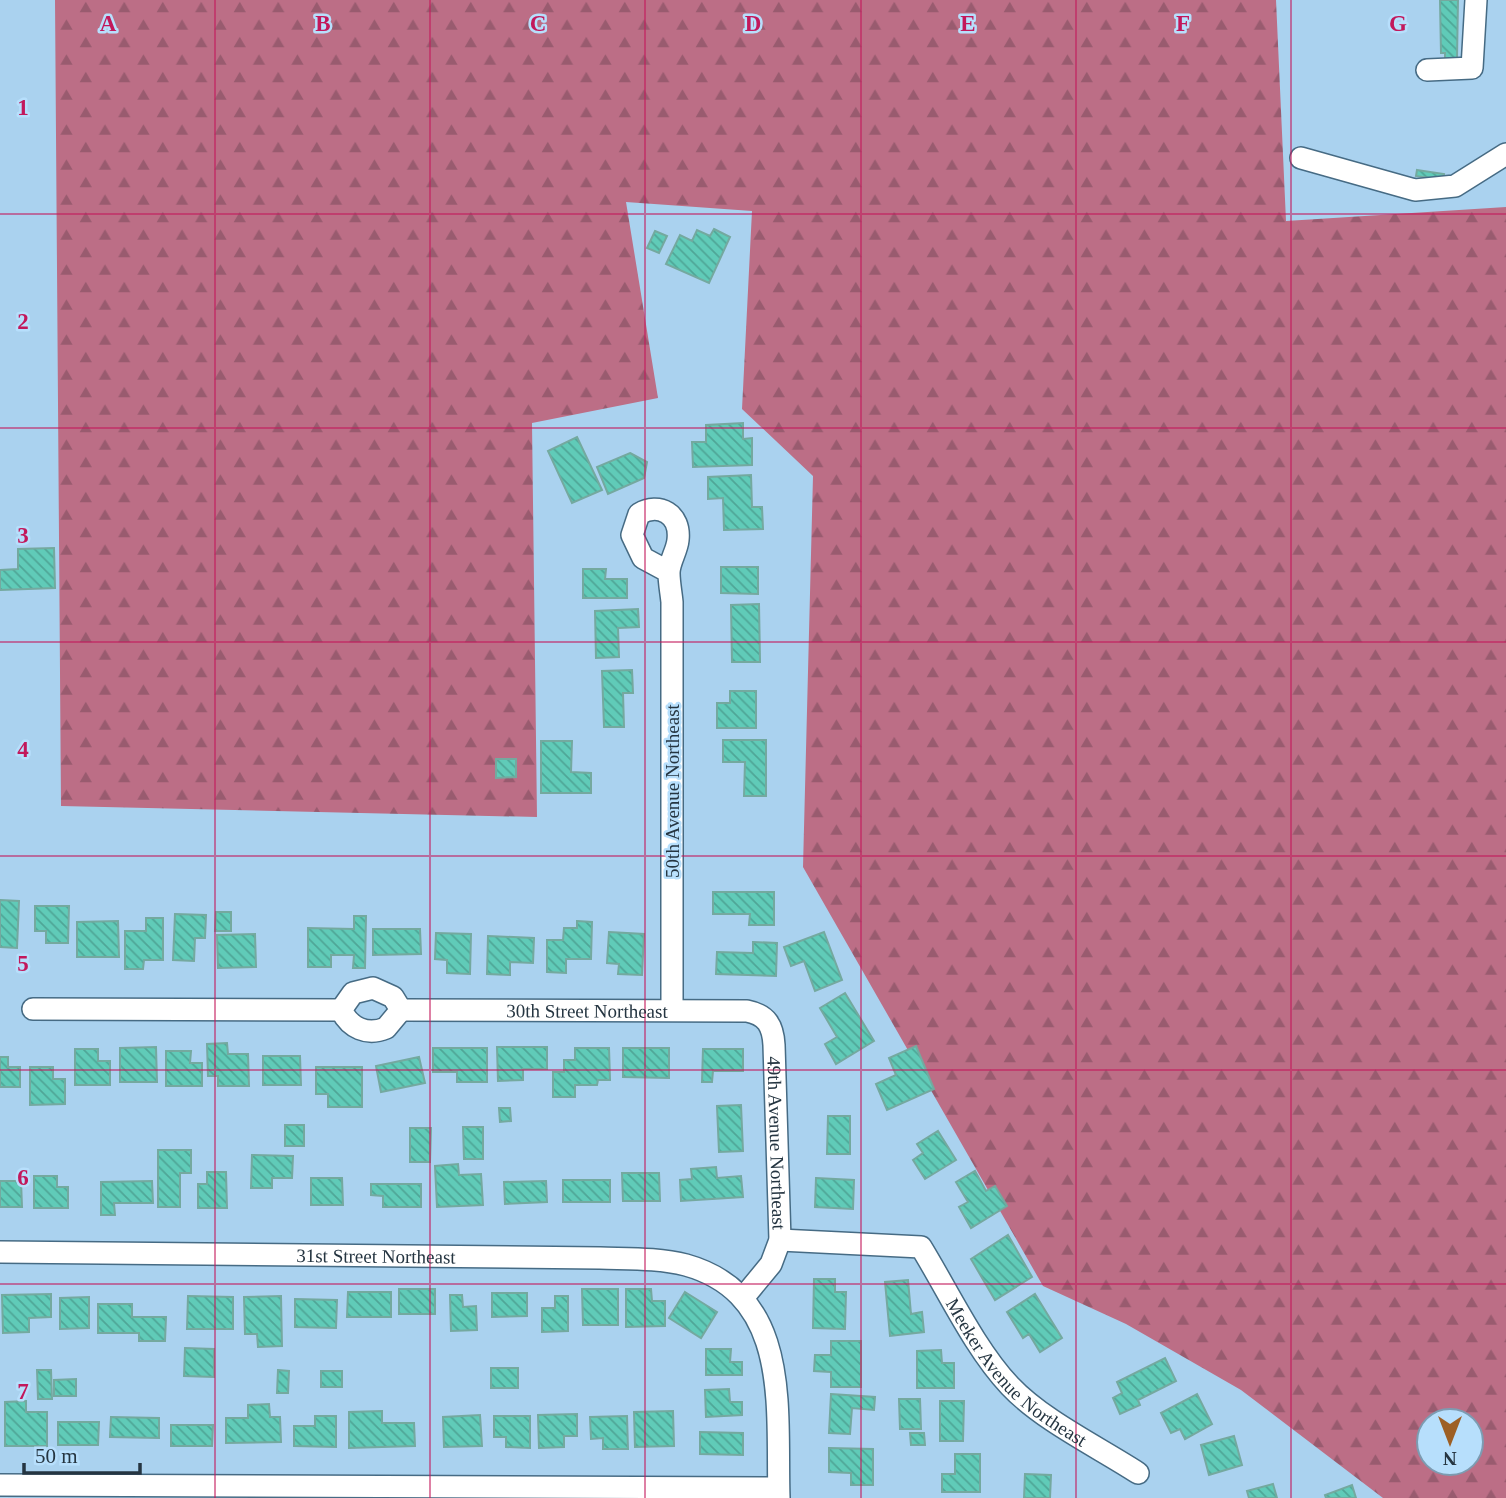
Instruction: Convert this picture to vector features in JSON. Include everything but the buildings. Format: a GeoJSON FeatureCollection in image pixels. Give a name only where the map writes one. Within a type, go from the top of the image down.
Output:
{"type":"FeatureCollection","features":[{"type":"Feature","properties":{"kind":"street"},"geometry":{"type":"LineString","coordinates":[[1427,70],[1472,68],[1476,0]]}},
{"type":"Feature","properties":{"kind":"street"},"geometry":{"type":"LineString","coordinates":[[1301,158],[1415,190],[1455,186],[1506,154]]}},
{"type":"Feature","properties":{"kind":"street","name":"50th Avenue Northeast"},"geometry":{"type":"LineString","coordinates":[[669,572],[672,601],[672,1010]]}},
{"type":"Feature","properties":{"kind":"street"},"geometry":{"type":"LineString","coordinates":[[373,988],[387,992],[401,1010],[392,1023],[370,1031],[355,1027],[341,1010],[353,993],[373,988]]}},
{"type":"Feature","properties":{"kind":"street"},"geometry":{"type":"LineString","coordinates":[[33,1009],[341,1010]]}},
{"type":"Feature","properties":{"kind":"street","name":"30th Street Northeast"},"geometry":{"type":"LineString","coordinates":[[401,1010],[747,1011],[769,1022]]}},
{"type":"Feature","properties":{"kind":"street","name":"49th Avenue Northeast"},"geometry":{"type":"LineString","coordinates":[[743,1298],[771,1264],[780,1240],[774,1045],[769,1022]]}},
{"type":"Feature","properties":{"kind":"street","name":"Meeker Avenue Northeast"},"geometry":{"type":"LineString","coordinates":[[780,1240],[921,1247],[988,1357],[1010,1386],[1032,1405],[1138,1473]]}},
{"type":"Feature","properties":{"kind":"street","name":"31st Street Northeast"},"geometry":{"type":"LineString","coordinates":[[0,1252],[661,1261],[702,1271],[743,1298]]}},
{"type":"Feature","properties":{"kind":"street"},"geometry":{"type":"LineString","coordinates":[[0,1485],[778,1493],[778,1440],[771,1350],[758,1318],[743,1298]]}},
{"type":"Feature","properties":{"kind":"green space"},"geometry":{"type":"Polygon","coordinates":[[[55,0],[1276,0],[1286,221],[1506,207],[1506,1498],[1383,1498],[1241,1390],[1126,1324],[1043,1286],[803,867],[813,476],[742,409],[752,211],[626,202],[658,398],[532,423],[537,817],[61,806],[55,0]]]}}]}
